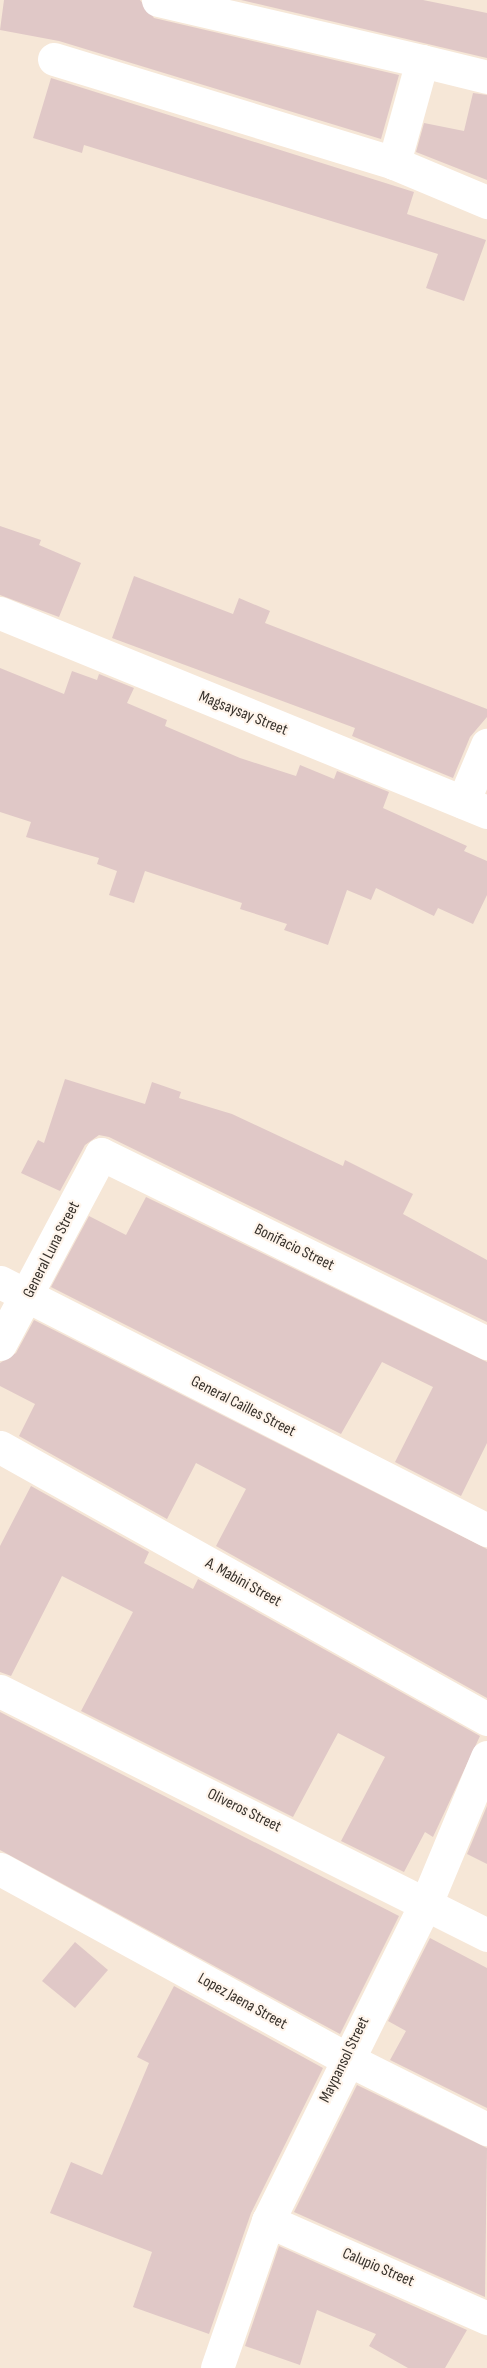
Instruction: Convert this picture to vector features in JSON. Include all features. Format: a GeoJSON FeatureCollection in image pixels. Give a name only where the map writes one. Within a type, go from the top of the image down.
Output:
{"type":"FeatureCollection","features":[{"type":"Feature","properties":{"kind":"street"},"geometry":{"type":"LineString","coordinates":[[158,0],[487,77]]}},
{"type":"Feature","properties":{"kind":"street"},"geometry":{"type":"LineString","coordinates":[[54,59],[394,163],[487,202]]}},
{"type":"Feature","properties":{"kind":"street"},"geometry":{"type":"LineString","coordinates":[[394,163],[422,61]]}},
{"type":"Feature","properties":{"kind":"street","name":"Magsaysay Street"},"geometry":{"type":"LineString","coordinates":[[0,613],[475,807]]}},
{"type":"Feature","properties":{"kind":"street"},"geometry":{"type":"LineString","coordinates":[[475,807],[487,745]]}},
{"type":"Feature","properties":{"kind":"street","name":"General Luna Street"},"geometry":{"type":"LineString","coordinates":[[0,1344],[14,1290],[101,1154]]}},
{"type":"Feature","properties":{"kind":"street","name":"Bonifacio Street"},"geometry":{"type":"LineString","coordinates":[[101,1154],[487,1343]]}},
{"type":"Feature","properties":{"kind":"street","name":"General Cailles Street"},"geometry":{"type":"LineString","coordinates":[[14,1290],[487,1530]]}},
{"type":"Feature","properties":{"kind":"street","name":"A. Mabini Street"},"geometry":{"type":"LineString","coordinates":[[0,1447],[487,1719]]}},
{"type":"Feature","properties":{"kind":"street","name":"Oliveros Street"},"geometry":{"type":"LineString","coordinates":[[0,1691],[427,1901],[487,1935]]}},
{"type":"Feature","properties":{"kind":"street","name":"Maypansol Street"},"geometry":{"type":"LineString","coordinates":[[217,2368],[268,2221],[345,2058],[427,1901],[487,1757]]}},
{"type":"Feature","properties":{"kind":"street","name":"Lopez Jaena Street"},"geometry":{"type":"LineString","coordinates":[[0,1869],[345,2058],[487,2129]]}},
{"type":"Feature","properties":{"kind":"street","name":"Calupio Street"},"geometry":{"type":"LineString","coordinates":[[268,2221],[487,2318]]}},
{"type":"Feature","properties":{"kind":"building"},"geometry":{"type":"Polygon","coordinates":[[[4,0],[140,0],[154,18],[399,75],[381,139],[59,41],[0,30],[4,0]]]}},
{"type":"Feature","properties":{"kind":"building"},"geometry":{"type":"Polygon","coordinates":[[[241,0],[423,0],[487,13],[487,58],[241,0]]]}},
{"type":"Feature","properties":{"kind":"building"},"geometry":{"type":"Polygon","coordinates":[[[51,78],[414,192],[407,214],[486,240],[464,301],[426,288],[438,254],[84,145],[82,153],[33,138],[51,78]]]}},
{"type":"Feature","properties":{"kind":"building"},"geometry":{"type":"Polygon","coordinates":[[[473,93],[487,95],[487,180],[416,152],[424,123],[464,131],[473,93]]]}},
{"type":"Feature","properties":{"kind":"building"},"geometry":{"type":"Polygon","coordinates":[[[0,526],[41,540],[39,545],[81,563],[59,617],[0,595],[0,526]]]}},
{"type":"Feature","properties":{"kind":"building"},"geometry":{"type":"Polygon","coordinates":[[[134,576],[233,614],[239,598],[270,611],[265,623],[487,709],[487,717],[470,737],[453,778],[352,736],[355,728],[112,638],[134,576]]]}},
{"type":"Feature","properties":{"kind":"building"},"geometry":{"type":"Polygon","coordinates":[[[0,668],[64,694],[72,671],[97,680],[99,674],[134,688],[127,703],[167,720],[165,726],[240,758],[296,776],[300,765],[334,779],[337,771],[389,792],[383,808],[467,846],[464,851],[487,861],[487,895],[473,924],[438,908],[434,916],[376,888],[371,900],[347,890],[328,945],[284,930],[287,924],[240,909],[242,903],[145,871],[134,903],[109,895],[117,871],[97,864],[99,858],[26,837],[31,822],[0,812],[0,668]]]}},
{"type":"Feature","properties":{"kind":"building"},"geometry":{"type":"Polygon","coordinates":[[[65,1079],[145,1104],[152,1082],[181,1092],[179,1098],[232,1114],[343,1166],[345,1160],[413,1194],[403,1214],[487,1260],[487,1322],[109,1137],[99,1135],[85,1145],[60,1191],[21,1173],[38,1140],[44,1143],[65,1079]]]}},
{"type":"Feature","properties":{"kind":"building"},"geometry":{"type":"Polygon","coordinates":[[[146,1197],[487,1362],[487,1443],[461,1496],[395,1462],[433,1387],[382,1362],[341,1434],[51,1287],[89,1216],[126,1235],[146,1197]]]}},
{"type":"Feature","properties":{"kind":"building"},"geometry":{"type":"Polygon","coordinates":[[[34,1320],[487,1549],[487,1698],[216,1546],[246,1489],[196,1463],[167,1519],[19,1436],[35,1404],[0,1386],[0,1363],[16,1353],[34,1320]]]}},
{"type":"Feature","properties":{"kind":"building"},"geometry":{"type":"Polygon","coordinates":[[[31,1486],[149,1552],[144,1563],[193,1589],[198,1579],[480,1736],[433,1837],[425,1832],[404,1872],[341,1841],[385,1757],[338,1733],[293,1817],[81,1711],[133,1612],[62,1576],[11,1676],[0,1672],[0,1546],[31,1486]]]}},
{"type":"Feature","properties":{"kind":"building"},"geometry":{"type":"Polygon","coordinates":[[[0,1712],[399,1916],[340,2034],[0,1850],[0,1712]]]}},
{"type":"Feature","properties":{"kind":"building"},"geometry":{"type":"Polygon","coordinates":[[[487,1806],[487,1864],[467,1854],[487,1806]]]}},
{"type":"Feature","properties":{"kind":"building"},"geometry":{"type":"Polygon","coordinates":[[[430,1938],[487,1968],[487,2108],[390,2060],[406,2031],[388,2021],[430,1938]]]}},
{"type":"Feature","properties":{"kind":"building"},"geometry":{"type":"Polygon","coordinates":[[[75,1942],[108,1970],[75,2008],[42,1981],[75,1942]]]}},
{"type":"Feature","properties":{"kind":"building"},"geometry":{"type":"Polygon","coordinates":[[[174,1986],[323,2068],[251,2213],[209,2334],[133,2307],[152,2252],[50,2213],[71,2162],[102,2175],[149,2063],[137,2057],[174,1986]]]}},
{"type":"Feature","properties":{"kind":"building"},"geometry":{"type":"Polygon","coordinates":[[[357,2085],[487,2148],[485,2297],[294,2212],[357,2085]]]}},
{"type":"Feature","properties":{"kind":"building"},"geometry":{"type":"Polygon","coordinates":[[[279,2246],[467,2330],[445,2368],[408,2368],[369,2346],[376,2334],[317,2310],[300,2365],[245,2346],[279,2246]]]}}]}
